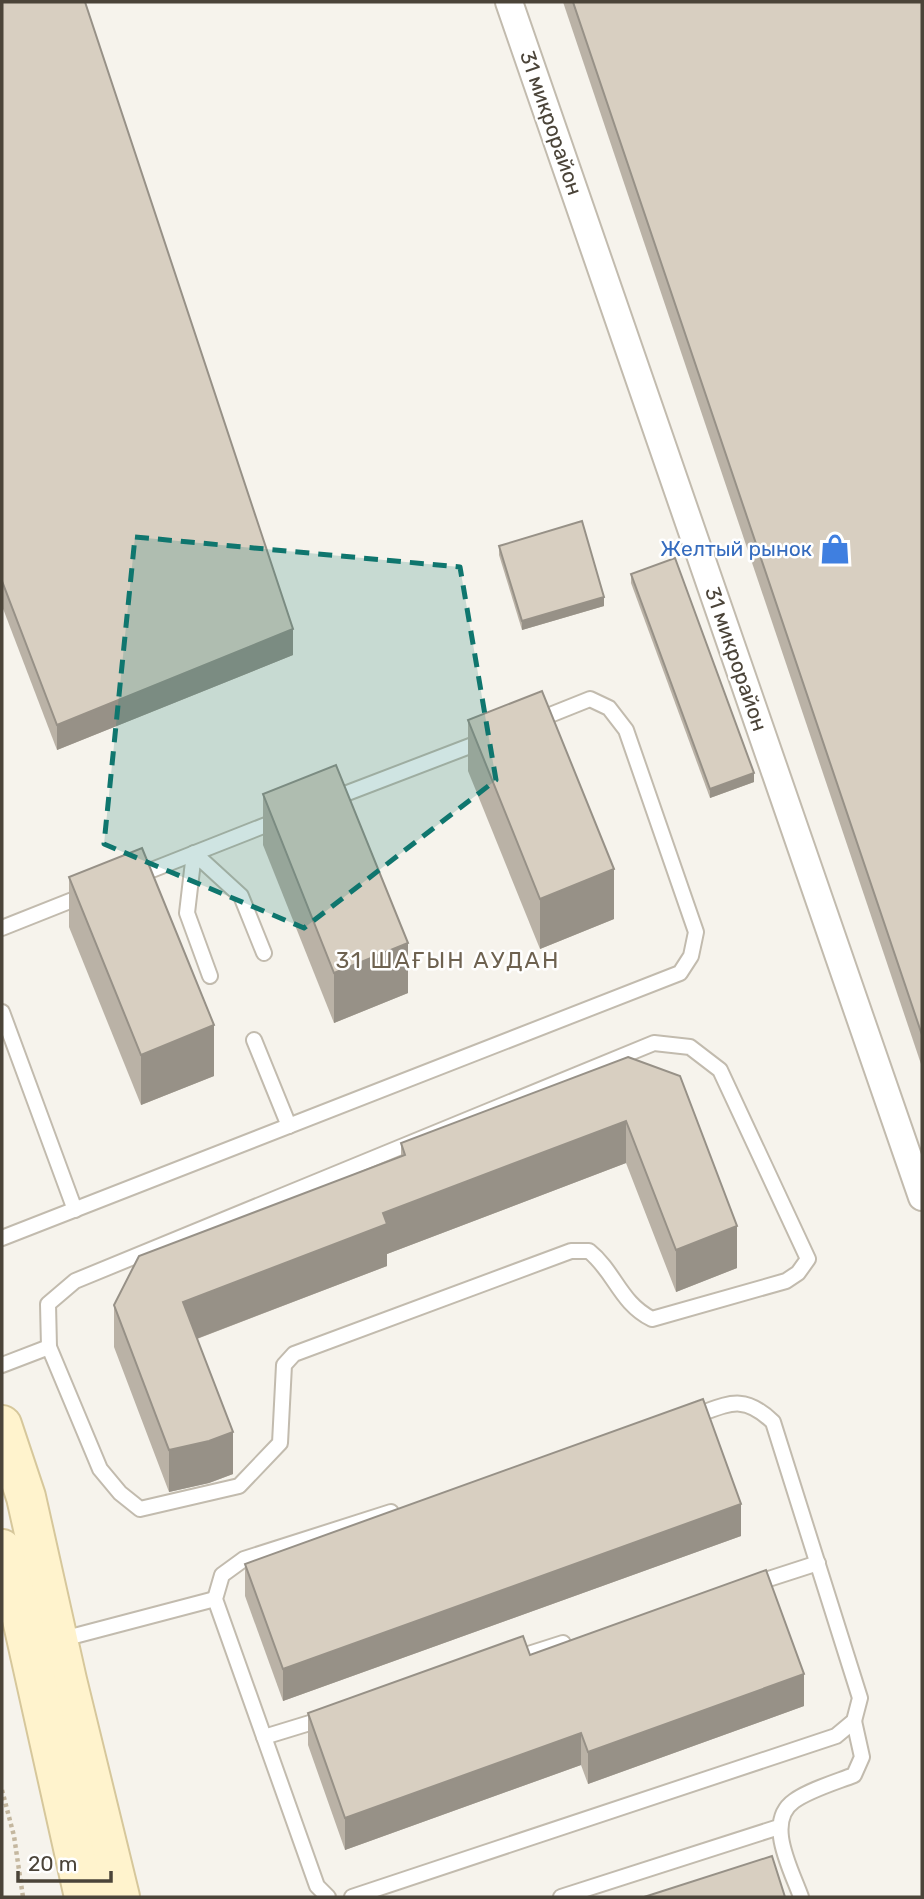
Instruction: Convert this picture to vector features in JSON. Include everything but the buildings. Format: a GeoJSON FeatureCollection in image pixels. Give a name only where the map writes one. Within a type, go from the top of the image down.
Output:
{"type":"FeatureCollection","features":[{"type":"Feature","properties":{"kind":"street","name":"31 микрорайон"},"geometry":{"type":"LineString","coordinates":[[509,2],[922,1197]]}},
{"type":"Feature","properties":{"kind":"street"},"geometry":{"type":"LineString","coordinates":[[2,1425],[26,1497],[120,1897]]}},
{"type":"Feature","properties":{"kind":"street"},"geometry":{"type":"LineString","coordinates":[[2,1549],[20,1610],[84,1897]]}},
{"type":"Feature","properties":{"kind":"lane"},"geometry":{"type":"LineString","coordinates":[[2,1237],[680,973],[691,956],[696,932],[626,730],[609,708],[590,699],[526,724]]}},
{"type":"Feature","properties":{"kind":"lane"},"geometry":{"type":"LineString","coordinates":[[2,928],[501,734]]}},
{"type":"Feature","properties":{"kind":"lane"},"geometry":{"type":"LineString","coordinates":[[194,853],[242,896],[264,953]]}},
{"type":"Feature","properties":{"kind":"lane"},"geometry":{"type":"LineString","coordinates":[[194,853],[187,913],[210,976]]}},
{"type":"Feature","properties":{"kind":"lane"},"geometry":{"type":"LineString","coordinates":[[2,1012],[75,1210]]}},
{"type":"Feature","properties":{"kind":"lane"},"geometry":{"type":"LineString","coordinates":[[254,1040],[289,1126]]}},
{"type":"Feature","properties":{"kind":"lane"},"geometry":{"type":"LineString","coordinates":[[654,1043],[690,1047],[720,1070],[808,1259],[798,1273],[786,1281],[652,1319],[637,1312],[621,1293],[601,1261],[589,1251],[571,1251],[294,1354],[284,1365],[280,1443],[264,1462],[239,1486],[140,1509],[120,1493],[100,1469],[49,1347],[48,1304],[75,1281],[654,1043]]}},
{"type":"Feature","properties":{"kind":"lane"},"geometry":{"type":"LineString","coordinates":[[2,1365],[49,1347]]}},
{"type":"Feature","properties":{"kind":"lane"},"geometry":{"type":"LineString","coordinates":[[674,1422],[739,1402],[759,1409],[773,1422],[860,1698],[854,1721],[862,1757],[854,1774],[793,1801],[782,1815],[779,1827],[801,1897]]}},
{"type":"Feature","properties":{"kind":"lane"},"geometry":{"type":"LineString","coordinates":[[328,1897],[317,1892],[215,1599],[222,1574],[244,1559],[400,1509]]}},
{"type":"Feature","properties":{"kind":"lane"},"geometry":{"type":"LineString","coordinates":[[738,1588],[818,1563]]}},
{"type":"Feature","properties":{"kind":"lane"},"geometry":{"type":"LineString","coordinates":[[58,1640],[215,1599]]}},
{"type":"Feature","properties":{"kind":"lane"},"geometry":{"type":"LineString","coordinates":[[501,1663],[580,1638]]}},
{"type":"Feature","properties":{"kind":"lane"},"geometry":{"type":"LineString","coordinates":[[264,1737],[343,1713]]}},
{"type":"Feature","properties":{"kind":"lane"},"geometry":{"type":"LineString","coordinates":[[352,1897],[836,1736],[854,1721]]}},
{"type":"Feature","properties":{"kind":"lane"},"geometry":{"type":"LineString","coordinates":[[561,1897],[779,1827]]}},
{"type":"Feature","properties":{"kind":"path"},"geometry":{"type":"LineString","coordinates":[[2,1790],[23,1897]]}},
{"type":"Feature","properties":{"kind":"highlighted area"},"geometry":{"type":"Polygon","coordinates":[[[135,537],[460,567],[496,780],[304,928],[104,844],[135,537]]]}},
{"type":"Feature","properties":{"kind":"place","name":"Желтый рынок"},"geometry":{"type":"Point","coordinates":[835,549]}},
{"type":"Feature","properties":{"kind":"district","name":"31 ШАҒЫН АУДАН"},"geometry":{"type":"Point","coordinates":[448,960]}}]}
